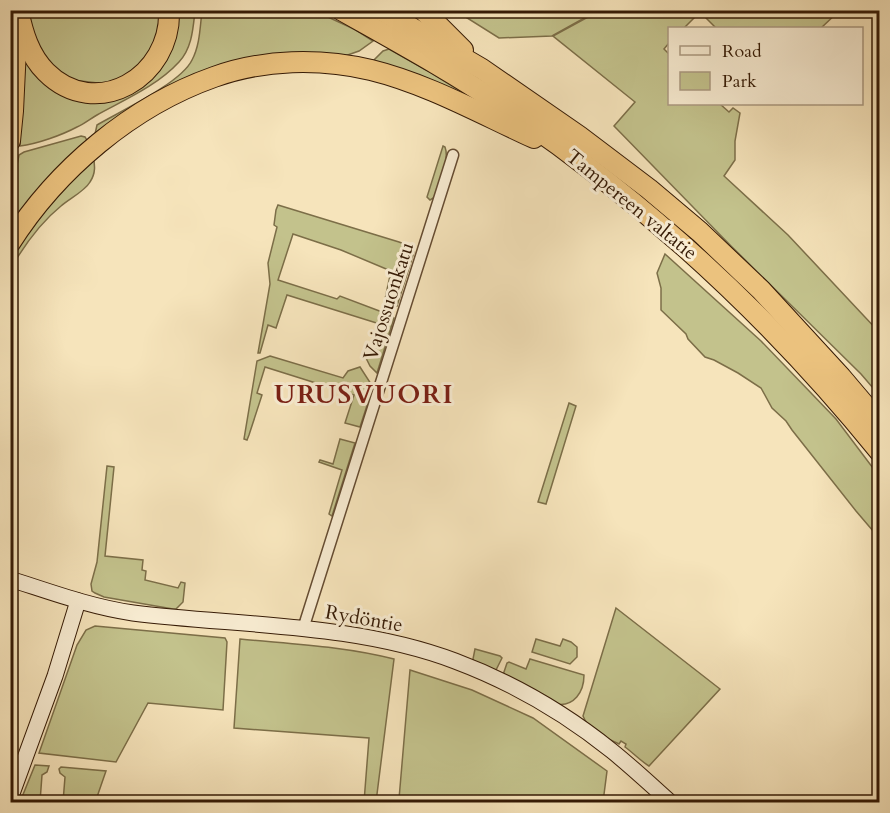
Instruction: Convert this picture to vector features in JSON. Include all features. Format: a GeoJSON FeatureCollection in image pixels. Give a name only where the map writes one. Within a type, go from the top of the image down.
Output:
{"type":"FeatureCollection","features":[{"type":"Feature","properties":{"kind":"highway"},"geometry":{"type":"LineString","coordinates":[[18,10],[26,41],[46,73],[68,87],[95,93],[126,86],[137,80],[151,67],[166,38],[169,27],[169,10]]}},
{"type":"Feature","properties":{"kind":"highway"},"geometry":{"type":"LineString","coordinates":[[10,141],[14,111],[18,10]]}},
{"type":"Feature","properties":{"kind":"highway","name":"Tampereen valtatie"},"geometry":{"type":"LineString","coordinates":[[341,10],[449,71],[507,109],[575,156],[640,207],[744,301],[848,412],[879,452]]}},
{"type":"Feature","properties":{"kind":"highway","name":"Tampereen valtatie"},"geometry":{"type":"LineString","coordinates":[[381,10],[482,69],[579,136],[649,189],[761,290],[841,377],[879,423]]}},
{"type":"Feature","properties":{"kind":"highway"},"geometry":{"type":"LineString","coordinates":[[423,10],[482,69]]}},
{"type":"Feature","properties":{"kind":"highway"},"geometry":{"type":"LineString","coordinates":[[10,243],[31,214],[71,168],[115,131],[169,96],[195,84],[216,76],[257,66],[301,62],[371,70],[424,88],[575,156]]}},
{"type":"Feature","properties":{"kind":"street","name":"Vajossuonkatu"},"geometry":{"type":"LineString","coordinates":[[303,629],[453,155]]}},
{"type":"Feature","properties":{"kind":"street","name":"Rydöntie"},"geometry":{"type":"LineString","coordinates":[[10,579],[96,606],[131,612],[303,629],[376,639],[456,661],[507,683],[559,713],[612,751],[670,802]]}},
{"type":"Feature","properties":{"kind":"street"},"geometry":{"type":"LineString","coordinates":[[10,799],[51,687],[78,601]]}},
{"type":"Feature","properties":{"kind":"green space"},"geometry":{"type":"Polygon","coordinates":[[[163,10],[161,34],[139,69],[112,82],[98,83],[72,80],[43,59],[25,11],[163,10]]]}},
{"type":"Feature","properties":{"kind":"green space"},"geometry":{"type":"Polygon","coordinates":[[[174,11],[195,11],[187,51],[170,71],[140,92],[80,126],[49,139],[20,146],[20,41],[54,85],[131,91],[174,11]]]}},
{"type":"Feature","properties":{"kind":"green space"},"geometry":{"type":"Polygon","coordinates":[[[202,11],[315,11],[356,30],[373,41],[359,51],[342,57],[258,61],[95,134],[97,125],[163,87],[186,69],[197,48],[202,11]]]}},
{"type":"Feature","properties":{"kind":"green space"},"geometry":{"type":"Polygon","coordinates":[[[456,11],[597,11],[552,36],[499,38],[456,11]]]}},
{"type":"Feature","properties":{"kind":"green space"},"geometry":{"type":"Polygon","coordinates":[[[599,11],[839,11],[822,27],[715,27],[700,12],[685,27],[668,27],[668,44],[664,49],[668,53],[668,105],[721,105],[729,112],[733,108],[740,113],[735,141],[735,160],[724,176],[788,235],[879,332],[879,395],[861,374],[614,126],[635,102],[553,36],[599,11]]]}},
{"type":"Feature","properties":{"kind":"green space"},"geometry":{"type":"Polygon","coordinates":[[[389,49],[483,105],[370,64],[383,51],[389,49]]]}},
{"type":"Feature","properties":{"kind":"green space"},"geometry":{"type":"Polygon","coordinates":[[[81,136],[85,137],[89,144],[11,235],[11,195],[19,155],[81,136]]]}},
{"type":"Feature","properties":{"kind":"green space"},"geometry":{"type":"Polygon","coordinates":[[[443,146],[446,152],[445,165],[435,197],[430,200],[427,197],[443,146]]]}},
{"type":"Feature","properties":{"kind":"green space"},"geometry":{"type":"Polygon","coordinates":[[[93,155],[94,172],[88,185],[46,219],[27,242],[11,268],[11,256],[20,240],[93,155]]]}},
{"type":"Feature","properties":{"kind":"green space"},"geometry":{"type":"Polygon","coordinates":[[[278,205],[399,242],[407,245],[414,252],[397,306],[388,303],[385,299],[391,271],[341,250],[293,234],[278,280],[337,299],[340,296],[394,318],[377,373],[365,356],[373,357],[383,325],[287,295],[276,328],[268,325],[260,353],[258,353],[270,284],[268,263],[277,227],[274,225],[278,205]]]}},
{"type":"Feature","properties":{"kind":"green space"},"geometry":{"type":"Polygon","coordinates":[[[665,254],[761,341],[836,419],[879,476],[879,538],[786,421],[772,408],[761,388],[738,373],[705,357],[686,334],[661,310],[661,288],[657,273],[665,254]]]}},
{"type":"Feature","properties":{"kind":"green space"},"geometry":{"type":"Polygon","coordinates":[[[270,356],[343,378],[348,371],[360,367],[373,387],[360,427],[345,423],[354,395],[265,367],[257,393],[262,395],[247,440],[244,439],[257,361],[270,356]]]}},
{"type":"Feature","properties":{"kind":"green space"},"geometry":{"type":"Polygon","coordinates":[[[569,403],[576,406],[546,504],[538,502],[569,403]]]}},
{"type":"Feature","properties":{"kind":"green space"},"geometry":{"type":"Polygon","coordinates":[[[340,439],[355,443],[332,516],[329,514],[342,470],[319,462],[320,460],[333,464],[340,439]]]}},
{"type":"Feature","properties":{"kind":"green space"},"geometry":{"type":"Polygon","coordinates":[[[107,466],[114,467],[105,556],[143,560],[142,570],[146,571],[145,580],[178,588],[181,582],[185,583],[183,602],[176,609],[104,597],[92,591],[91,584],[97,562],[107,466]]]}},
{"type":"Feature","properties":{"kind":"green space"},"geometry":{"type":"Polygon","coordinates":[[[616,608],[720,689],[649,766],[625,747],[626,744],[621,741],[619,744],[593,729],[583,716],[616,608]]]}},
{"type":"Feature","properties":{"kind":"green space"},"geometry":{"type":"Polygon","coordinates":[[[95,626],[225,638],[227,642],[223,710],[148,703],[116,762],[39,753],[77,645],[86,630],[95,626]]]}},
{"type":"Feature","properties":{"kind":"green space"},"geometry":{"type":"Polygon","coordinates":[[[240,639],[336,648],[394,659],[376,802],[364,802],[369,738],[234,728],[240,639]]]}},
{"type":"Feature","properties":{"kind":"green space"},"geometry":{"type":"Polygon","coordinates":[[[536,639],[560,646],[563,639],[571,642],[577,647],[577,657],[570,664],[532,652],[536,639]]]}},
{"type":"Feature","properties":{"kind":"green space"},"geometry":{"type":"Polygon","coordinates":[[[475,649],[502,658],[495,672],[474,662],[475,649]]]}},
{"type":"Feature","properties":{"kind":"green space"},"geometry":{"type":"Polygon","coordinates":[[[530,659],[584,675],[584,681],[577,697],[568,703],[556,704],[503,675],[507,663],[526,669],[530,659]]]}},
{"type":"Feature","properties":{"kind":"green space"},"geometry":{"type":"Polygon","coordinates":[[[410,670],[472,690],[533,718],[607,771],[603,802],[458,802],[399,799],[410,670]]]}},
{"type":"Feature","properties":{"kind":"green space"},"geometry":{"type":"Polygon","coordinates":[[[35,765],[49,766],[47,772],[42,775],[40,802],[20,802],[35,765]]]}},
{"type":"Feature","properties":{"kind":"green space"},"geometry":{"type":"Polygon","coordinates":[[[61,767],[106,771],[97,797],[88,802],[63,802],[65,777],[60,773],[61,767]]]}},
{"type":"Feature","properties":{"kind":"district","name":"URUSVUORI"},"geometry":{"type":"Point","coordinates":[364,394]}}]}
